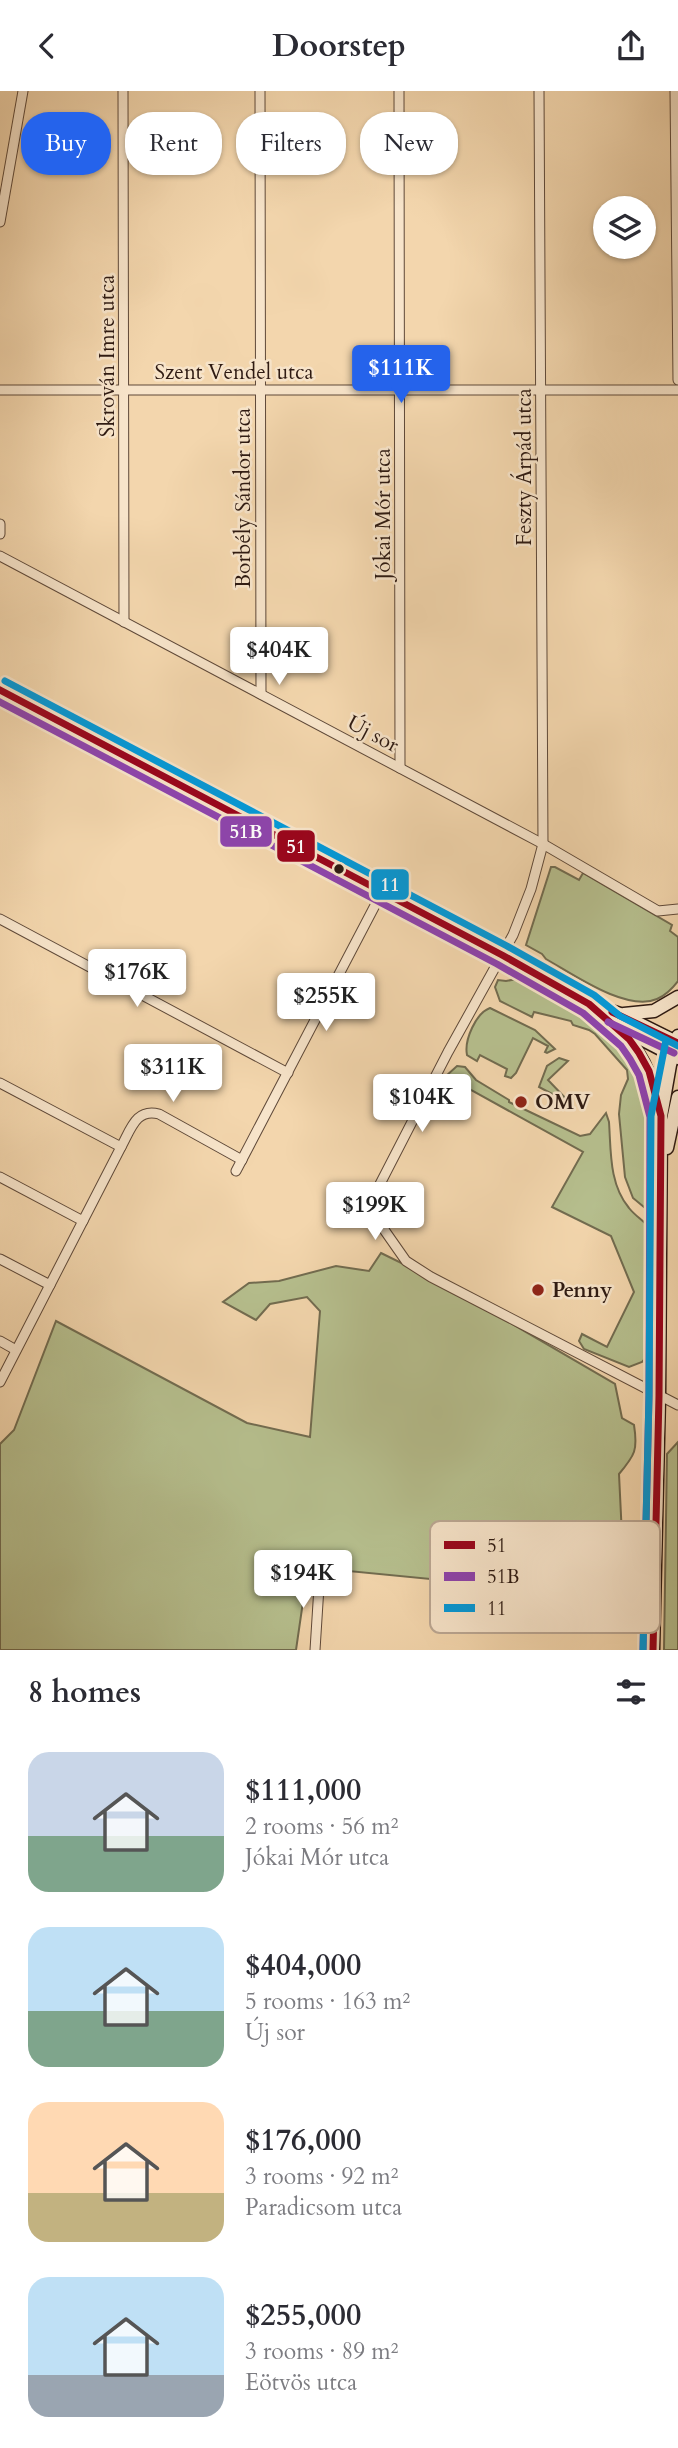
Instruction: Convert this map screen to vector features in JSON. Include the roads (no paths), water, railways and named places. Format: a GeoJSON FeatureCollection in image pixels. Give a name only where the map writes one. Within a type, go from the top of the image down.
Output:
{"type":"FeatureCollection","features":[{"type":"Feature","properties":{"kind":"street"},"geometry":{"type":"LineString","coordinates":[[0,222],[23,91]]}},
{"type":"Feature","properties":{"kind":"street","name":"Skrován Imre utca"},"geometry":{"type":"LineString","coordinates":[[123,91],[124,622]]}},
{"type":"Feature","properties":{"kind":"street","name":"Borbély Sándor utca"},"geometry":{"type":"LineString","coordinates":[[260,91],[261,694]]}},
{"type":"Feature","properties":{"kind":"street","name":"Jókai Mór utca"},"geometry":{"type":"LineString","coordinates":[[399,91],[400,768]]}},
{"type":"Feature","properties":{"kind":"street","name":"Feszty Árpád utca"},"geometry":{"type":"LineString","coordinates":[[538,91],[543,844],[522,916],[435,1076],[372,1205],[385,1231],[406,1261],[430,1277],[659,1396]]}},
{"type":"Feature","properties":{"kind":"street"},"geometry":{"type":"LineString","coordinates":[[675,91],[678,380]]}},
{"type":"Feature","properties":{"kind":"street","name":"Szent Vendel utca"},"geometry":{"type":"LineString","coordinates":[[0,390],[678,390]]}},
{"type":"Feature","properties":{"kind":"street"},"geometry":{"type":"LineString","coordinates":[[0,524],[0,534]]}},
{"type":"Feature","properties":{"kind":"street","name":"Új sor"},"geometry":{"type":"LineString","coordinates":[[0,556],[543,844],[657,911],[678,909]]}},
{"type":"Feature","properties":{"kind":"street"},"geometry":{"type":"LineString","coordinates":[[0,690],[502,955],[617,1020],[675,1057]]}},
{"type":"Feature","properties":{"kind":"street"},"geometry":{"type":"LineString","coordinates":[[236,1171],[382,892]]}},
{"type":"Feature","properties":{"kind":"street"},"geometry":{"type":"LineString","coordinates":[[0,919],[288,1073]]}},
{"type":"Feature","properties":{"kind":"street"},"geometry":{"type":"LineString","coordinates":[[617,1020],[654,1011],[678,997]]}},
{"type":"Feature","properties":{"kind":"street"},"geometry":{"type":"LineString","coordinates":[[617,1020],[677,1040],[671,1113],[662,1172],[656,1521]]}},
{"type":"Feature","properties":{"kind":"street"},"geometry":{"type":"LineString","coordinates":[[617,1020],[671,1113]]}},
{"type":"Feature","properties":{"kind":"street"},"geometry":{"type":"LineString","coordinates":[[0,1083],[121,1147]]}},
{"type":"Feature","properties":{"kind":"street"},"geometry":{"type":"LineString","coordinates":[[671,1113],[678,1097]]}},
{"type":"Feature","properties":{"kind":"street"},"geometry":{"type":"LineString","coordinates":[[0,1382],[136,1121],[149,1111],[159,1114],[242,1160]]}},
{"type":"Feature","properties":{"kind":"street"},"geometry":{"type":"LineString","coordinates":[[0,1177],[83,1221]]}},
{"type":"Feature","properties":{"kind":"street"},"geometry":{"type":"LineString","coordinates":[[0,1259],[50,1285]]}},
{"type":"Feature","properties":{"kind":"street"},"geometry":{"type":"LineString","coordinates":[[0,1341],[16,1350]]}},
{"type":"Feature","properties":{"kind":"street"},"geometry":{"type":"LineString","coordinates":[[659,1396],[678,1405]]}},
{"type":"Feature","properties":{"kind":"street"},"geometry":{"type":"LineString","coordinates":[[315,1650],[320,1571]]}},
{"type":"Feature","properties":{"kind":"place","name":"OMV"},"geometry":{"type":"Point","coordinates":[521,1102]}},
{"type":"Feature","properties":{"kind":"place","name":"Penny"},"geometry":{"type":"Point","coordinates":[538,1290]}}]}
